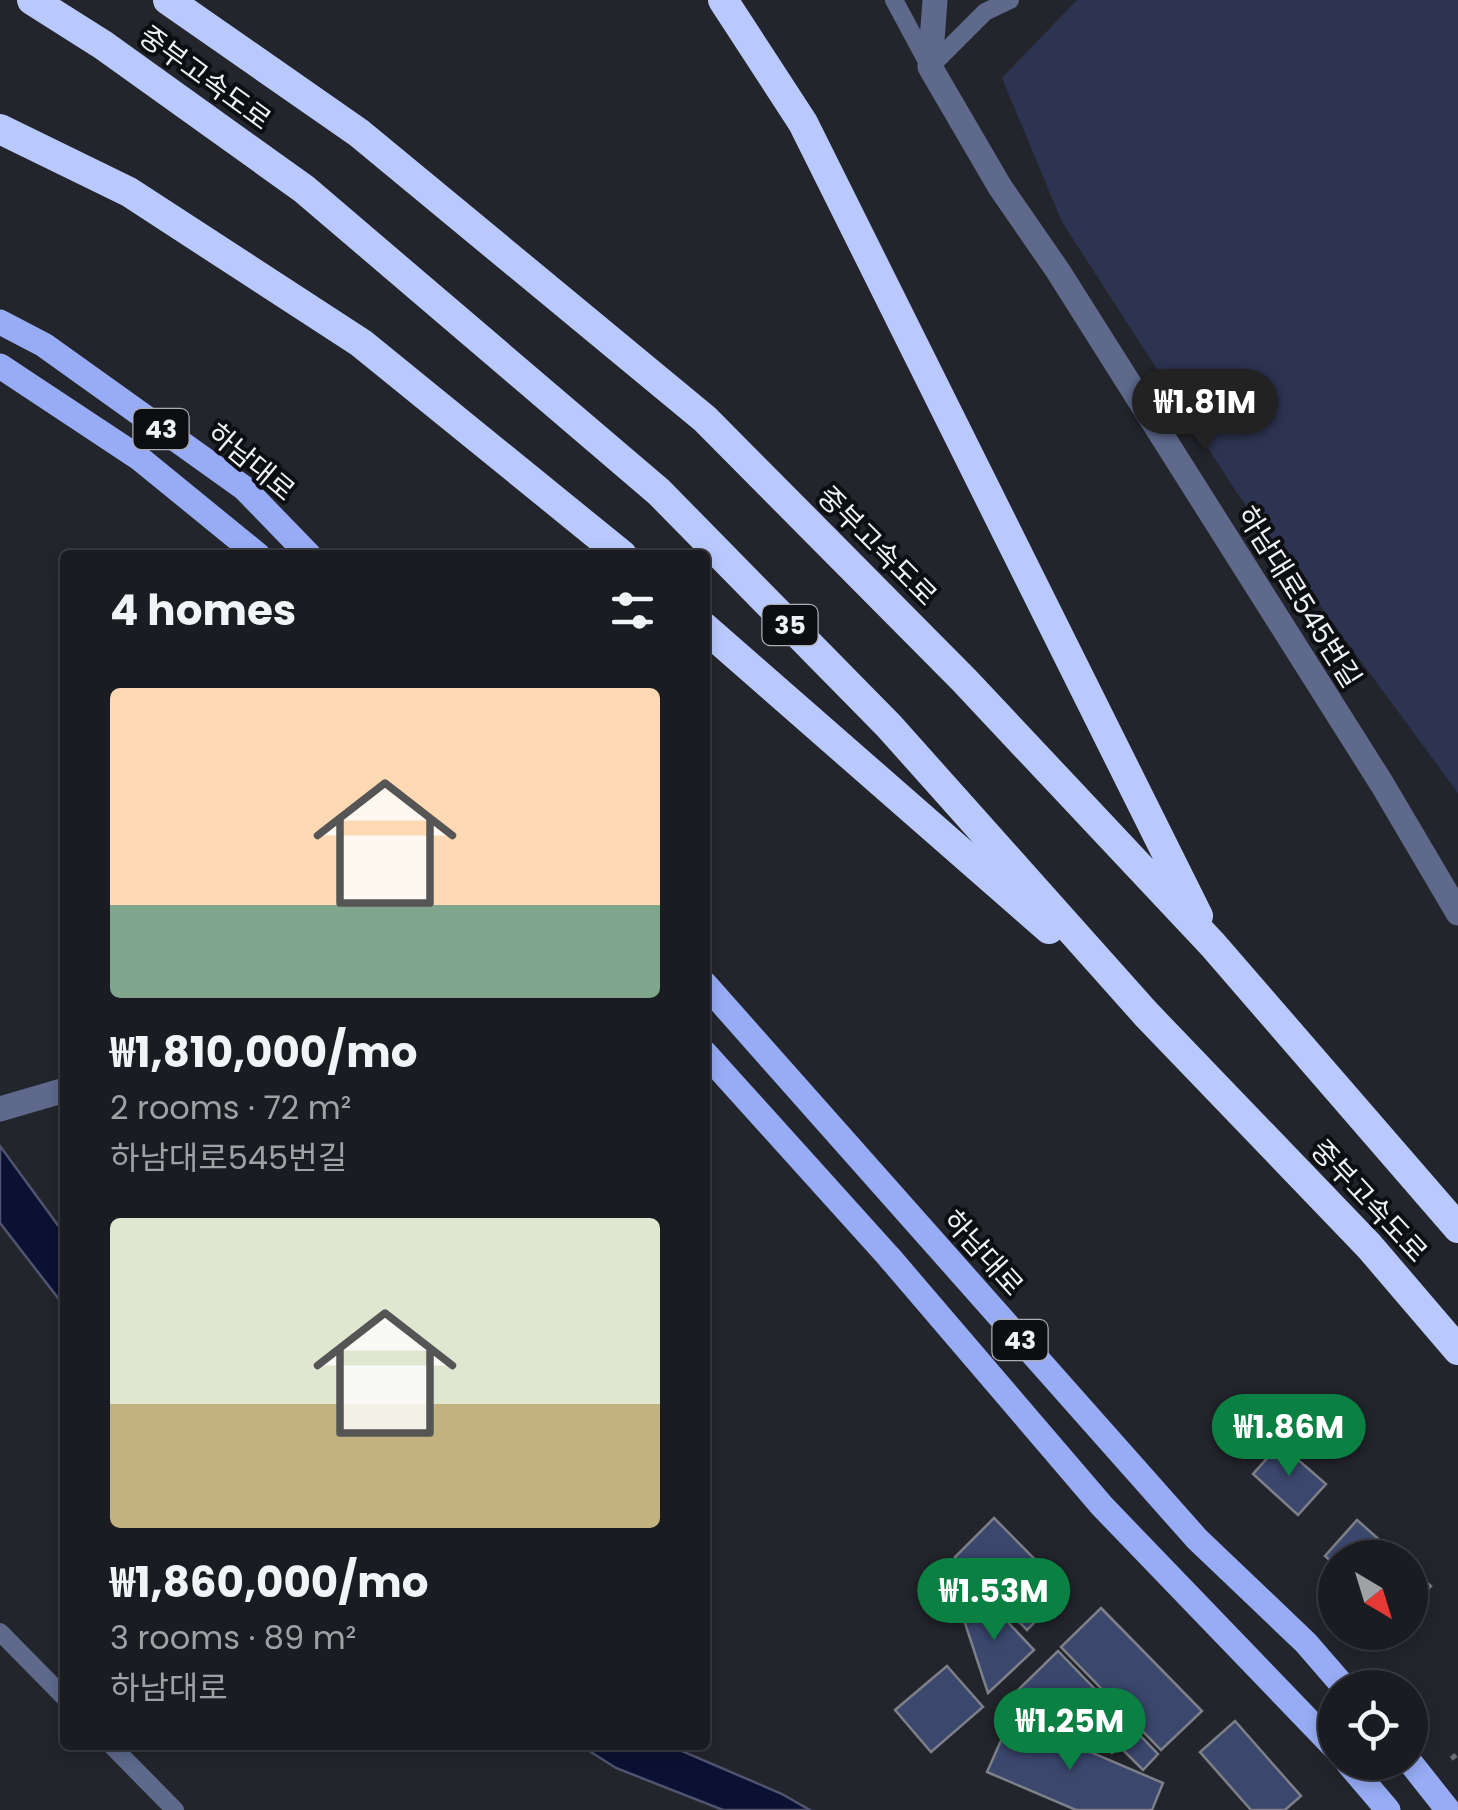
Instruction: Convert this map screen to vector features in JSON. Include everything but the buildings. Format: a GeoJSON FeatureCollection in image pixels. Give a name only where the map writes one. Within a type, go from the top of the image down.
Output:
{"type":"FeatureCollection","features":[{"type":"Feature","properties":{"kind":"highway","name":"중부고속도로"},"geometry":{"type":"LineString","coordinates":[[32,0],[103,45],[304,189],[659,492],[889,726],[1146,1014],[1369,1246],[1458,1350]]}},
{"type":"Feature","properties":{"kind":"highway","name":"중부고속도로"},"geometry":{"type":"LineString","coordinates":[[168,0],[359,132],[704,419],[964,680],[1213,945],[1458,1228]]}},
{"type":"Feature","properties":{"kind":"highway"},"geometry":{"type":"LineString","coordinates":[[723,0],[804,123],[1213,945]]}},
{"type":"Feature","properties":{"kind":"highway"},"geometry":{"type":"LineString","coordinates":[[0,130],[129,192],[360,343],[616,550]]}},
{"type":"Feature","properties":{"kind":"highway","name":"중부고속도로"},"geometry":{"type":"LineString","coordinates":[[710,632],[1146,1014]]}},
{"type":"Feature","properties":{"kind":"main road","name":"하남대로"},"geometry":{"type":"LineString","coordinates":[[0,322],[44,346],[244,488],[303,550]]}},
{"type":"Feature","properties":{"kind":"main road","name":"43"},"geometry":{"type":"LineString","coordinates":[[0,366],[139,458],[252,550]]}},
{"type":"Feature","properties":{"kind":"main road","name":"하남대로"},"geometry":{"type":"LineString","coordinates":[[710,990],[1197,1539],[1329,1670]]}},
{"type":"Feature","properties":{"kind":"main road","name":"43"},"geometry":{"type":"LineString","coordinates":[[710,1058],[889,1257],[1102,1506],[1318,1730]]}},
{"type":"Feature","properties":{"kind":"main road"},"geometry":{"type":"LineString","coordinates":[[1362,1780],[1388,1810]]}},
{"type":"Feature","properties":{"kind":"main road"},"geometry":{"type":"LineString","coordinates":[[1424,1780],[1448,1810]]}},
{"type":"Feature","properties":{"kind":"street"},"geometry":{"type":"LineString","coordinates":[[930,67],[935,0]]}},
{"type":"Feature","properties":{"kind":"street","name":"하남대로545번길"},"geometry":{"type":"LineString","coordinates":[[930,67],[1000,187],[1058,272],[1382,784],[1458,913]]}},
{"type":"Feature","properties":{"kind":"street"},"geometry":{"type":"LineString","coordinates":[[0,1109],[60,1091]]}},
{"type":"Feature","properties":{"kind":"lane"},"geometry":{"type":"LineString","coordinates":[[894,0],[930,67],[985,12],[1010,0]]}},
{"type":"Feature","properties":{"kind":"lane"},"geometry":{"type":"LineString","coordinates":[[0,1632],[60,1693]]}},
{"type":"Feature","properties":{"kind":"lane"},"geometry":{"type":"LineString","coordinates":[[116,1750],[175,1810]]}},
{"type":"Feature","properties":{"kind":"shaded area"},"geometry":{"type":"Polygon","coordinates":[[[1077,0],[1458,0],[1458,793],[1237,493],[1062,222],[1002,78],[1077,0]]]}},
{"type":"Feature","properties":{"kind":"shaded area"},"geometry":{"type":"Polygon","coordinates":[[[0,1146],[60,1228],[60,1301],[0,1223],[0,1146]]]}},
{"type":"Feature","properties":{"kind":"shaded area"},"geometry":{"type":"Polygon","coordinates":[[[588,1750],[680,1750],[810,1810],[723,1810],[616,1768],[588,1750]]]}}]}
